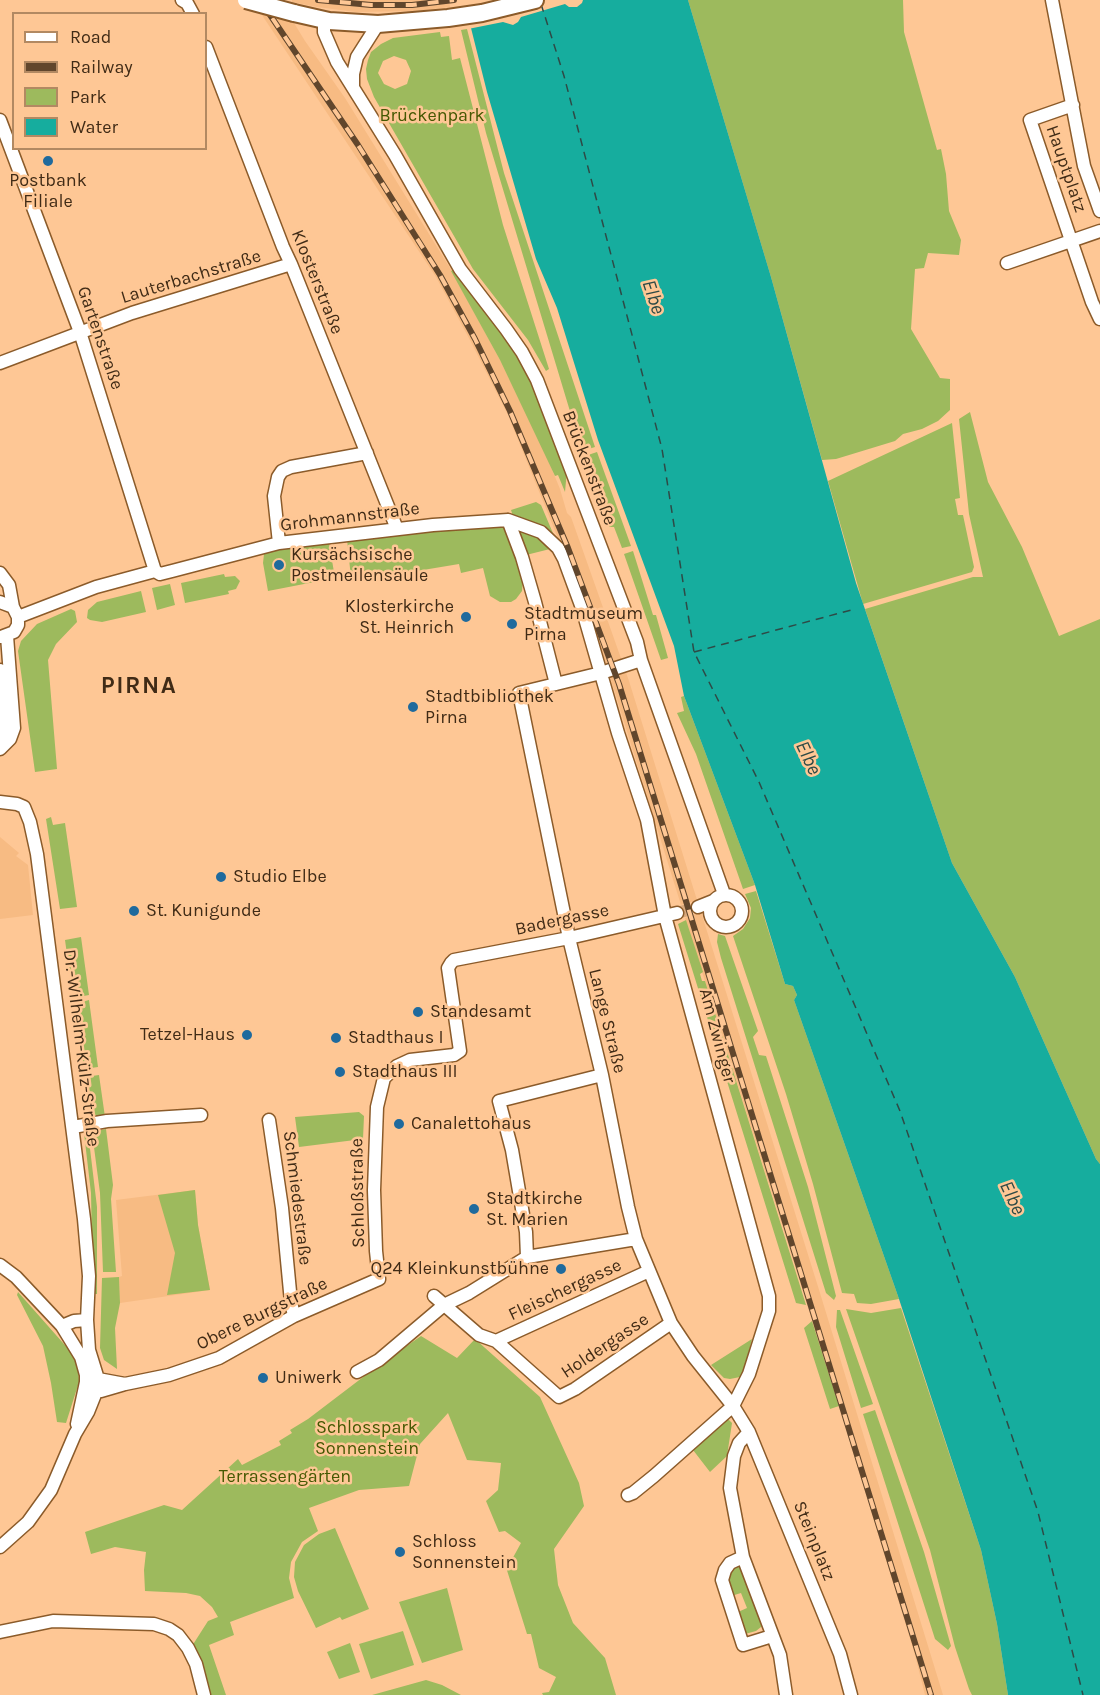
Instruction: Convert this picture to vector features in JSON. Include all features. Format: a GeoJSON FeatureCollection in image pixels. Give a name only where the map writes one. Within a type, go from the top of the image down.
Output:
{"type":"FeatureCollection","features":[{"type":"Feature","properties":{"kind":"main road"},"geometry":{"type":"LineString","coordinates":[[246,0],[324,20],[378,24],[453,18],[535,0]]}},
{"type":"Feature","properties":{"kind":"street"},"geometry":{"type":"LineString","coordinates":[[182,0],[187,3],[192,12]]}},
{"type":"Feature","properties":{"kind":"street"},"geometry":{"type":"LineString","coordinates":[[1052,0],[1073,105]]}},
{"type":"Feature","properties":{"kind":"street","name":"Brückenstraße"},"geometry":{"type":"LineString","coordinates":[[324,20],[324,32],[328,44],[460,269],[506,328],[537,380],[637,642],[718,898],[699,907]]}},
{"type":"Feature","properties":{"kind":"street"},"geometry":{"type":"LineString","coordinates":[[353,87],[357,57],[378,24]]}},
{"type":"Feature","properties":{"kind":"street","name":"Klosterstraße"},"geometry":{"type":"LineString","coordinates":[[207,50],[282,248],[291,264],[397,529]]}},
{"type":"Feature","properties":{"kind":"street","name":"Hauptplatz"},"geometry":{"type":"LineString","coordinates":[[1100,211],[1084,165],[1073,105],[1029,120],[1092,302],[1100,319]]}},
{"type":"Feature","properties":{"kind":"street","name":"Gartenstraße"},"geometry":{"type":"LineString","coordinates":[[0,120],[81,332],[155,571]]}},
{"type":"Feature","properties":{"kind":"street","name":"Hauptplatz"},"geometry":{"type":"LineString","coordinates":[[1007,263],[1100,231]]}},
{"type":"Feature","properties":{"kind":"street","name":"Lauterbachstraße"},"geometry":{"type":"LineString","coordinates":[[0,363],[132,313],[291,264]]}},
{"type":"Feature","properties":{"kind":"street"},"geometry":{"type":"LineString","coordinates":[[279,543],[274,496],[278,477],[282,471],[291,467],[367,453]]}},
{"type":"Feature","properties":{"kind":"street"},"geometry":{"type":"LineString","coordinates":[[508,520],[532,592],[556,684],[641,660]]}},
{"type":"Feature","properties":{"kind":"street","name":"Grohmannstraße"},"geometry":{"type":"LineString","coordinates":[[16,612],[155,571],[160,574],[172,572],[279,543],[397,529],[508,520],[541,532],[558,548],[582,608],[600,673]]}},
{"type":"Feature","properties":{"kind":"street"},"geometry":{"type":"LineString","coordinates":[[0,573],[9,585],[16,612],[16,628],[3,636],[14,728],[10,739],[0,748]]}},
{"type":"Feature","properties":{"kind":"street"},"geometry":{"type":"LineString","coordinates":[[0,600],[16,612]]}},
{"type":"Feature","properties":{"kind":"street"},"geometry":{"type":"LineString","coordinates":[[0,669],[4,726],[0,748]]}},
{"type":"Feature","properties":{"kind":"street","name":"Am Zwinger"},"geometry":{"type":"LineString","coordinates":[[600,673],[647,820],[769,1296],[769,1311],[749,1374],[734,1406]]}},
{"type":"Feature","properties":{"kind":"street","name":"Lange Straße"},"geometry":{"type":"LineString","coordinates":[[556,684],[519,693],[569,938],[602,1075],[636,1239],[671,1323],[688,1348]]}},
{"type":"Feature","properties":{"kind":"street","name":"Dr.-Wilhelm-Külz-Straße"},"geometry":{"type":"LineString","coordinates":[[0,802],[24,807],[30,822],[37,855],[87,1245],[88,1297],[85,1354]]}},
{"type":"Feature","properties":{"kind":"street","name":"Badergasse"},"geometry":{"type":"LineString","coordinates":[[454,960],[569,938],[671,914]]}},
{"type":"Feature","properties":{"kind":"street","name":"Schloßstraße"},"geometry":{"type":"LineString","coordinates":[[379,1279],[374,1190],[376,1107],[384,1078],[397,1066],[410,1060],[448,1056],[460,1051],[448,968],[454,960]]}},
{"type":"Feature","properties":{"kind":"street"},"geometry":{"type":"LineString","coordinates":[[527,1257],[526,1232],[512,1150],[499,1101],[602,1075]]}},
{"type":"Feature","properties":{"kind":"street"},"geometry":{"type":"LineString","coordinates":[[73,1127],[107,1121],[201,1115]]}},
{"type":"Feature","properties":{"kind":"street","name":"Schmiedestraße"},"geometry":{"type":"LineString","coordinates":[[269,1120],[294,1316]]}},
{"type":"Feature","properties":{"kind":"street"},"geometry":{"type":"LineString","coordinates":[[357,1372],[379,1360],[439,1300],[470,1293],[527,1257],[636,1239]]}},
{"type":"Feature","properties":{"kind":"street"},"geometry":{"type":"LineString","coordinates":[[0,1265],[16,1277],[85,1354],[93,1384],[88,1412],[75,1434],[51,1490],[28,1522],[0,1547]]}},
{"type":"Feature","properties":{"kind":"street","name":"Fleischergasse"},"geometry":{"type":"LineString","coordinates":[[496,1341],[649,1271]]}},
{"type":"Feature","properties":{"kind":"street","name":"Obere Burgstraße"},"geometry":{"type":"LineString","coordinates":[[93,1384],[125,1384],[169,1375],[219,1358],[294,1316],[379,1279]]}},
{"type":"Feature","properties":{"kind":"street"},"geometry":{"type":"LineString","coordinates":[[439,1300],[479,1335],[496,1341]]}},
{"type":"Feature","properties":{"kind":"street"},"geometry":{"type":"LineString","coordinates":[[62,1326],[74,1321],[87,1320]]}},
{"type":"Feature","properties":{"kind":"street","name":"Holdergasse"},"geometry":{"type":"LineString","coordinates":[[496,1341],[559,1397],[575,1389],[671,1323]]}},
{"type":"Feature","properties":{"kind":"street","name":"Steinplatz"},"geometry":{"type":"LineString","coordinates":[[688,1348],[734,1406],[749,1432],[840,1654],[851,1695]]}},
{"type":"Feature","properties":{"kind":"street"},"geometry":{"type":"LineString","coordinates":[[628,1495],[654,1476],[734,1406]]}},
{"type":"Feature","properties":{"kind":"street"},"geometry":{"type":"LineString","coordinates":[[749,1432],[739,1443],[734,1456],[730,1488],[742,1557],[780,1655],[786,1695]]}},
{"type":"Feature","properties":{"kind":"street"},"geometry":{"type":"LineString","coordinates":[[742,1557],[730,1563],[722,1580],[743,1645],[772,1636]]}},
{"type":"Feature","properties":{"kind":"street"},"geometry":{"type":"LineString","coordinates":[[0,1632],[53,1621],[154,1624],[178,1635],[188,1648],[196,1665],[204,1695]]}},
{"type":"Feature","properties":{"kind":"shaded area"},"geometry":{"type":"Polygon","coordinates":[[[252,0],[280,0],[305,41],[345,98],[450,268],[500,360],[544,450],[567,513],[571,517],[629,681],[697,900],[681,905],[596,632],[508,415],[436,277],[252,0]]]}},
{"type":"Feature","properties":{"kind":"shaded area"},"geometry":{"type":"Polygon","coordinates":[[[292,0],[449,0],[450,7],[416,11],[356,12],[317,7],[292,2],[292,0]]]}},
{"type":"Feature","properties":{"kind":"shaded area"},"geometry":{"type":"Polygon","coordinates":[[[0,837],[19,853],[16,856],[28,865],[33,915],[0,919],[0,837]]]}},
{"type":"Feature","properties":{"kind":"shaded area"},"geometry":{"type":"Polygon","coordinates":[[[701,912],[943,1695],[925,1695],[841,1412],[685,918],[701,912]]]}},
{"type":"Feature","properties":{"kind":"shaded area"},"geometry":{"type":"Polygon","coordinates":[[[195,1190],[198,1225],[210,1290],[120,1303],[119,1277],[122,1276],[116,1200],[195,1190]]]}},
{"type":"Feature","properties":{"kind":"green space"},"geometry":{"type":"Polygon","coordinates":[[[688,0],[903,0],[904,32],[937,150],[941,149],[949,211],[961,240],[959,255],[928,253],[924,268],[915,269],[911,329],[940,378],[950,379],[950,410],[938,421],[922,429],[903,434],[895,441],[836,459],[822,460],[771,277],[688,0]]]}},
{"type":"Feature","properties":{"kind":"green space"},"geometry":{"type":"Polygon","coordinates":[[[467,29],[504,173],[595,447],[582,451],[486,133],[461,30],[467,29]]]}},
{"type":"Feature","properties":{"kind":"green space","name":"Brückenpark"},"geometry":{"type":"Polygon","coordinates":[[[440,32],[441,37],[449,36],[452,60],[460,58],[503,225],[549,369],[546,371],[528,340],[473,269],[374,97],[367,79],[368,60],[371,52],[393,38],[440,32]],[[394,56],[383,61],[378,73],[384,84],[395,89],[407,84],[411,71],[406,60],[394,56]]]}},
{"type":"Feature","properties":{"kind":"green space"},"geometry":{"type":"Polygon","coordinates":[[[454,269],[501,331],[532,382],[567,470],[565,492],[558,475],[555,476],[500,360],[451,271],[454,269]]]}},
{"type":"Feature","properties":{"kind":"green space"},"geometry":{"type":"Polygon","coordinates":[[[970,412],[988,482],[1022,547],[1059,636],[1100,619],[1100,1164],[1015,977],[952,863],[865,609],[973,577],[983,577],[969,514],[959,419],[970,412]]]}},
{"type":"Feature","properties":{"kind":"green space"},"geometry":{"type":"Polygon","coordinates":[[[952,423],[960,498],[955,499],[958,515],[963,515],[974,567],[972,572],[863,604],[828,481],[952,423]]]}},
{"type":"Feature","properties":{"kind":"green space"},"geometry":{"type":"Polygon","coordinates":[[[597,452],[631,546],[622,548],[614,527],[609,527],[582,461],[582,457],[597,452]]]}},
{"type":"Feature","properties":{"kind":"green space"},"geometry":{"type":"Polygon","coordinates":[[[536,502],[541,505],[555,538],[514,519],[511,510],[536,502]]]}},
{"type":"Feature","properties":{"kind":"green space"},"geometry":{"type":"Polygon","coordinates":[[[504,524],[523,580],[522,591],[511,602],[500,602],[490,596],[483,568],[461,573],[459,564],[399,574],[398,571],[351,578],[347,539],[504,524]]]}},
{"type":"Feature","properties":{"kind":"green space"},"geometry":{"type":"Polygon","coordinates":[[[516,527],[539,535],[554,548],[526,555],[516,527]]]}},
{"type":"Feature","properties":{"kind":"green space"},"geometry":{"type":"Polygon","coordinates":[[[329,543],[335,578],[268,591],[263,563],[264,554],[275,550],[329,543]]]}},
{"type":"Feature","properties":{"kind":"green space"},"geometry":{"type":"Polygon","coordinates":[[[633,551],[653,615],[656,615],[668,658],[661,660],[624,554],[633,551]]]}},
{"type":"Feature","properties":{"kind":"green space"},"geometry":{"type":"Polygon","coordinates":[[[224,574],[225,577],[235,576],[240,581],[236,589],[228,591],[229,594],[185,603],[181,583],[224,574]]]}},
{"type":"Feature","properties":{"kind":"green space"},"geometry":{"type":"Polygon","coordinates":[[[170,584],[175,605],[157,610],[152,588],[170,584]]]}},
{"type":"Feature","properties":{"kind":"green space"},"geometry":{"type":"Polygon","coordinates":[[[141,591],[146,612],[102,622],[87,618],[88,610],[97,602],[141,591]]]}},
{"type":"Feature","properties":{"kind":"green space"},"geometry":{"type":"Polygon","coordinates":[[[71,609],[75,611],[77,622],[56,644],[48,660],[57,769],[35,772],[18,651],[21,641],[37,624],[71,609]]]}},
{"type":"Feature","properties":{"kind":"green space"},"geometry":{"type":"Polygon","coordinates":[[[684,696],[755,885],[743,889],[696,754],[677,713],[684,711],[681,697],[684,696]]]}},
{"type":"Feature","properties":{"kind":"green space"},"geometry":{"type":"Polygon","coordinates":[[[51,817],[53,825],[65,823],[77,907],[60,909],[46,819],[51,817]]]}},
{"type":"Feature","properties":{"kind":"green space"},"geometry":{"type":"Polygon","coordinates":[[[756,891],[785,984],[793,986],[797,995],[794,1000],[899,1299],[871,1304],[857,1303],[854,1294],[842,1293],[786,1094],[733,936],[743,929],[750,918],[751,908],[745,894],[756,891]]]}},
{"type":"Feature","properties":{"kind":"green space"},"geometry":{"type":"Polygon","coordinates":[[[686,920],[703,972],[700,974],[702,981],[705,981],[806,1305],[796,1303],[678,924],[686,920]]]}},
{"type":"Feature","properties":{"kind":"green space"},"geometry":{"type":"Polygon","coordinates":[[[718,934],[725,936],[758,1031],[753,1037],[759,1055],[766,1056],[808,1187],[836,1296],[834,1300],[826,1293],[721,958],[717,942],[718,934]]]}},
{"type":"Feature","properties":{"kind":"green space"},"geometry":{"type":"Polygon","coordinates":[[[81,937],[89,995],[73,998],[65,940],[81,937]]]}},
{"type":"Feature","properties":{"kind":"green space"},"geometry":{"type":"Polygon","coordinates":[[[89,1000],[98,1067],[84,1069],[75,1004],[89,1000]]]}},
{"type":"Feature","properties":{"kind":"green space"},"geometry":{"type":"Polygon","coordinates":[[[99,1075],[105,1117],[91,1118],[85,1077],[99,1075]]]}},
{"type":"Feature","properties":{"kind":"green space"},"geometry":{"type":"Polygon","coordinates":[[[359,1112],[364,1116],[363,1139],[299,1147],[295,1117],[359,1112]]]}},
{"type":"Feature","properties":{"kind":"green space"},"geometry":{"type":"Polygon","coordinates":[[[106,1129],[113,1185],[111,1199],[116,1272],[103,1272],[100,1193],[92,1132],[106,1129]]]}},
{"type":"Feature","properties":{"kind":"green space"},"geometry":{"type":"Polygon","coordinates":[[[88,1132],[97,1207],[97,1294],[93,1294],[91,1193],[84,1133],[88,1132]]]}},
{"type":"Feature","properties":{"kind":"green space"},"geometry":{"type":"Polygon","coordinates":[[[195,1190],[198,1225],[210,1290],[167,1295],[175,1253],[158,1195],[195,1190]]]}},
{"type":"Feature","properties":{"kind":"green space"},"geometry":{"type":"Polygon","coordinates":[[[119,1277],[120,1303],[115,1328],[117,1369],[104,1360],[100,1348],[102,1278],[119,1277]]]}},
{"type":"Feature","properties":{"kind":"green space"},"geometry":{"type":"Polygon","coordinates":[[[18,1292],[71,1352],[78,1364],[79,1382],[66,1423],[57,1422],[43,1346],[17,1295],[18,1292]]]}},
{"type":"Feature","properties":{"kind":"green space"},"geometry":{"type":"Polygon","coordinates":[[[901,1308],[981,1550],[997,1624],[1008,1695],[972,1695],[969,1689],[955,1647],[930,1550],[846,1309],[871,1313],[901,1308]]]}},
{"type":"Feature","properties":{"kind":"green space"},"geometry":{"type":"Polygon","coordinates":[[[837,1310],[840,1310],[873,1404],[861,1408],[836,1327],[837,1310]]]}},
{"type":"Feature","properties":{"kind":"green space"},"geometry":{"type":"Polygon","coordinates":[[[812,1321],[839,1406],[830,1409],[804,1328],[812,1321]]]}},
{"type":"Feature","properties":{"kind":"green space"},"geometry":{"type":"Polygon","coordinates":[[[421,1336],[457,1358],[475,1339],[540,1397],[579,1483],[584,1506],[554,1549],[558,1585],[573,1623],[605,1658],[616,1695],[543,1695],[542,1693],[549,1692],[556,1677],[539,1668],[531,1634],[527,1634],[505,1564],[510,1563],[521,1543],[505,1531],[499,1532],[486,1501],[498,1490],[501,1463],[467,1460],[448,1413],[420,1444],[409,1486],[359,1490],[309,1508],[318,1531],[302,1542],[291,1562],[289,1578],[294,1598],[230,1622],[234,1635],[209,1645],[226,1695],[209,1695],[192,1646],[208,1621],[218,1617],[212,1607],[200,1596],[145,1591],[146,1552],[115,1547],[91,1554],[85,1532],[164,1505],[182,1510],[238,1459],[242,1465],[281,1445],[279,1441],[292,1433],[290,1430],[421,1336]]]}},
{"type":"Feature","properties":{"kind":"green space"},"geometry":{"type":"Polygon","coordinates":[[[752,1339],[744,1371],[740,1377],[724,1378],[711,1365],[752,1339]]]}},
{"type":"Feature","properties":{"kind":"green space"},"geometry":{"type":"Polygon","coordinates":[[[875,1410],[924,1552],[951,1646],[948,1650],[935,1639],[863,1414],[875,1410]]]}},
{"type":"Feature","properties":{"kind":"green space"},"geometry":{"type":"Polygon","coordinates":[[[728,1419],[732,1423],[727,1456],[710,1472],[693,1450],[728,1419]]]}},
{"type":"Feature","properties":{"kind":"green space"},"geometry":{"type":"Polygon","coordinates":[[[335,1528],[369,1609],[342,1620],[340,1617],[316,1628],[298,1591],[294,1577],[295,1562],[304,1545],[319,1534],[335,1528]]]}},
{"type":"Feature","properties":{"kind":"green space"},"geometry":{"type":"Polygon","coordinates":[[[735,1565],[740,1566],[761,1622],[761,1627],[756,1631],[745,1634],[738,1612],[747,1608],[741,1593],[731,1596],[726,1577],[735,1565]]]}},
{"type":"Feature","properties":{"kind":"green space"},"geometry":{"type":"Polygon","coordinates":[[[447,1588],[463,1650],[422,1663],[399,1602],[447,1588]]]}},
{"type":"Feature","properties":{"kind":"green space"},"geometry":{"type":"Polygon","coordinates":[[[403,1631],[414,1665],[371,1679],[359,1644],[403,1631]]]}},
{"type":"Feature","properties":{"kind":"green space"},"geometry":{"type":"Polygon","coordinates":[[[350,1643],[360,1672],[339,1679],[327,1652],[350,1643]]]}},
{"type":"Feature","properties":{"kind":"green space"},"geometry":{"type":"Polygon","coordinates":[[[426,1680],[461,1695],[372,1695],[426,1680]]]}},
{"type":"Feature","properties":{"kind":"water","name":"Elbe"},"geometry":{"type":"Polygon","coordinates":[[[464,0],[688,0],[771,277],[856,583],[952,863],[1015,977],[1100,1164],[1100,1695],[1008,1695],[997,1624],[981,1550],[899,1299],[794,1000],[797,995],[793,986],[785,984],[755,885],[684,696],[674,646],[598,440],[557,308],[536,259],[487,92],[464,0]]]}},
{"type":"Feature","properties":{"kind":"pier"},"geometry":{"type":"Polygon","coordinates":[[[461,0],[583,0],[577,7],[569,7],[565,4],[521,17],[513,25],[503,22],[468,29],[461,0]]]}},
{"type":"Feature","properties":{"kind":"ferry route"},"geometry":{"type":"LineString","coordinates":[[541,4],[564,76],[662,449],[694,652],[759,782],[900,1111],[1038,1512],[1083,1695]]}},
{"type":"Feature","properties":{"kind":"ferry route"},"geometry":{"type":"LineString","coordinates":[[694,652],[855,609]]}},
{"type":"Feature","properties":{"kind":"tunnel"},"geometry":{"type":"LineString","coordinates":[[677,913],[698,907]]}},
{"type":"Feature","properties":{"kind":"railway"},"geometry":{"type":"LineString","coordinates":[[260,0],[358,145],[440,275],[475,339],[510,411],[568,548],[619,684],[931,1695]]}},
{"type":"Feature","properties":{"kind":"railway"},"geometry":{"type":"LineString","coordinates":[[318,0],[371,5],[412,5],[454,0]]}},
{"type":"Feature","properties":{"kind":"place","name":"Postbank Filiale"},"geometry":{"type":"Point","coordinates":[48,161]}},
{"type":"Feature","properties":{"kind":"place","name":"Kursächsische Postmeilensäule"},"geometry":{"type":"Point","coordinates":[279,565]}},
{"type":"Feature","properties":{"kind":"place","name":"Klosterkirche St. Heinrich"},"geometry":{"type":"Point","coordinates":[466,617]}},
{"type":"Feature","properties":{"kind":"place","name":"Stadtmuseum Pirna"},"geometry":{"type":"Point","coordinates":[512,624]}},
{"type":"Feature","properties":{"kind":"place","name":"Stadtbibliothek Pirna"},"geometry":{"type":"Point","coordinates":[413,707]}},
{"type":"Feature","properties":{"kind":"place","name":"Studio Elbe"},"geometry":{"type":"Point","coordinates":[221,877]}},
{"type":"Feature","properties":{"kind":"place","name":"St. Kunigunde"},"geometry":{"type":"Point","coordinates":[134,911]}},
{"type":"Feature","properties":{"kind":"place","name":"Standesamt"},"geometry":{"type":"Point","coordinates":[418,1012]}},
{"type":"Feature","properties":{"kind":"place","name":"Tetzel-Haus"},"geometry":{"type":"Point","coordinates":[247,1035]}},
{"type":"Feature","properties":{"kind":"place","name":"Stadthaus I"},"geometry":{"type":"Point","coordinates":[336,1038]}},
{"type":"Feature","properties":{"kind":"place","name":"Stadthaus III"},"geometry":{"type":"Point","coordinates":[340,1072]}},
{"type":"Feature","properties":{"kind":"place","name":"Canalettohaus"},"geometry":{"type":"Point","coordinates":[399,1124]}},
{"type":"Feature","properties":{"kind":"place","name":"Stadtkirche St. Marien"},"geometry":{"type":"Point","coordinates":[474,1209]}},
{"type":"Feature","properties":{"kind":"place","name":"Q24 Kleinkunstbühne"},"geometry":{"type":"Point","coordinates":[561,1269]}},
{"type":"Feature","properties":{"kind":"place","name":"Uniwerk"},"geometry":{"type":"Point","coordinates":[263,1378]}},
{"type":"Feature","properties":{"kind":"place","name":"Schloss Sonnenstein"},"geometry":{"type":"Point","coordinates":[400,1552]}},
{"type":"Feature","properties":{"kind":"district","name":"PIRNA"},"geometry":{"type":"Point","coordinates":[139,686]}},
{"type":"Feature","properties":{"kind":"park label","name":"Schlosspark Sonnenstein"},"geometry":{"type":"Point","coordinates":[367,1438]}},
{"type":"Feature","properties":{"kind":"park label","name":"Terrassengärten"},"geometry":{"type":"Point","coordinates":[285,1477]}}]}
